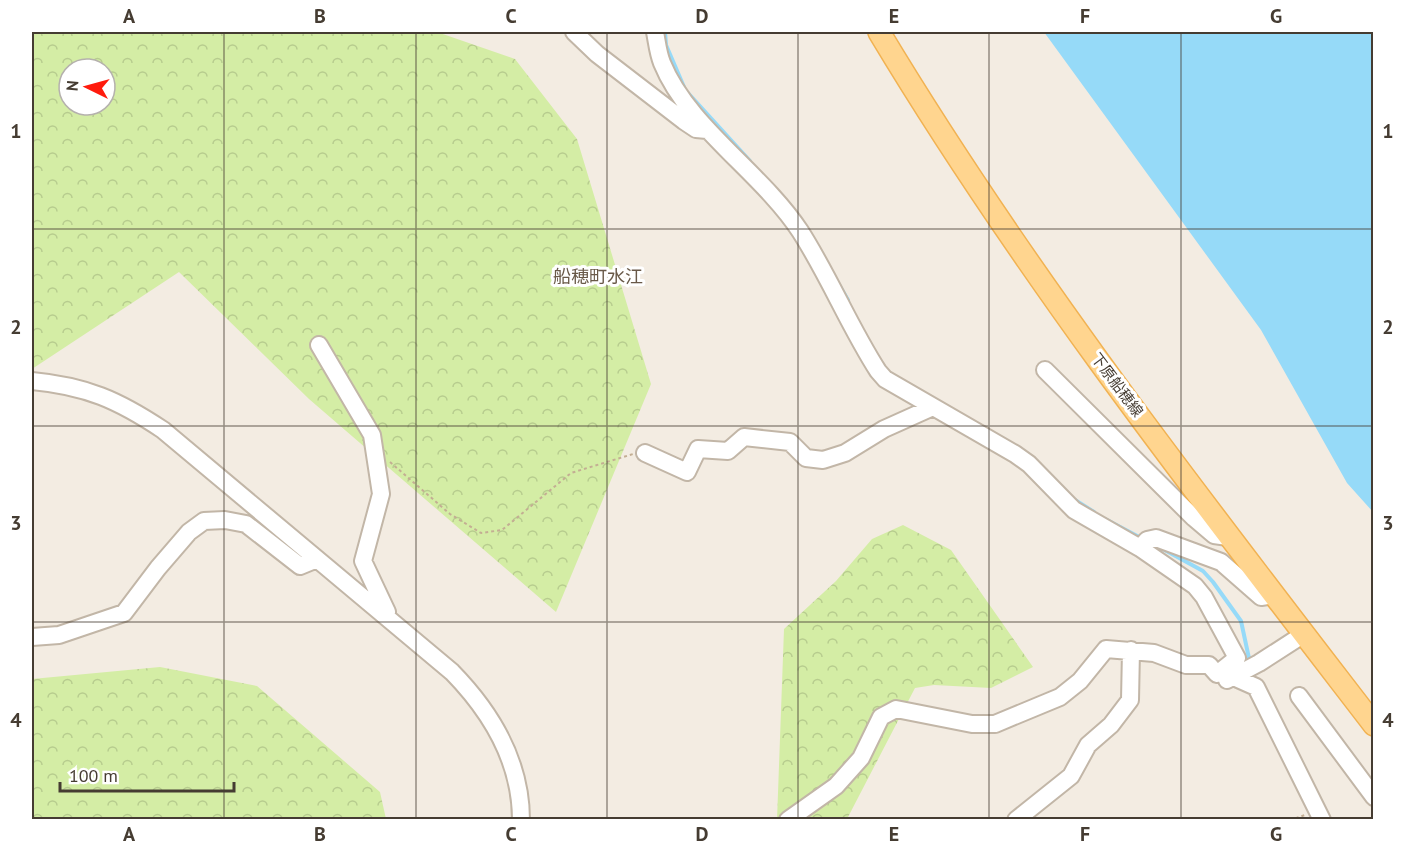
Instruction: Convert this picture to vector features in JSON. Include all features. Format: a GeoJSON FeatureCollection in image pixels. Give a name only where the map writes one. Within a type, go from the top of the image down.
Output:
{"type":"FeatureCollection","features":[{"type":"Feature","properties":{"kind":"main road","name":"下原船穂線"},"geometry":{"type":"LineString","coordinates":[[879,32],[928,114],[1037,277],[1228,537],[1374,725]]}},
{"type":"Feature","properties":{"kind":"street"},"geometry":{"type":"LineString","coordinates":[[574,32],[597,54],[684,121],[696,129],[709,130]]}},
{"type":"Feature","properties":{"kind":"street"},"geometry":{"type":"LineString","coordinates":[[655,32],[661,61],[673,83],[709,130],[760,181],[799,231],[878,371],[885,379],[1022,459],[1065,503],[1143,544],[1195,586],[1204,597],[1243,669],[1256,687],[1322,819]]}},
{"type":"Feature","properties":{"kind":"street"},"geometry":{"type":"LineString","coordinates":[[319,345],[372,435],[381,494],[363,561],[391,621]]}},
{"type":"Feature","properties":{"kind":"street"},"geometry":{"type":"LineString","coordinates":[[1045,370],[1194,518],[1214,535],[1228,537]]}},
{"type":"Feature","properties":{"kind":"street"},"geometry":{"type":"LineString","coordinates":[[32,381],[62,383],[92,391],[127,406],[163,430],[452,672],[485,710],[499,733],[513,766],[521,819]]}},
{"type":"Feature","properties":{"kind":"street"},"geometry":{"type":"LineString","coordinates":[[645,453],[687,472],[698,449],[728,451],[744,437],[790,442],[806,458],[823,460],[845,453],[884,429],[933,407]]}},
{"type":"Feature","properties":{"kind":"street"},"geometry":{"type":"LineString","coordinates":[[32,637],[59,635],[123,613],[189,532],[204,521],[225,520],[246,524],[300,566],[317,559]]}},
{"type":"Feature","properties":{"kind":"street"},"geometry":{"type":"LineString","coordinates":[[1143,544],[1156,538],[1221,562],[1261,597],[1275,595]]}},
{"type":"Feature","properties":{"kind":"street"},"geometry":{"type":"LineString","coordinates":[[788,819],[836,786],[861,758],[881,717],[896,709],[972,724],[995,724],[1060,697],[1080,681],[1106,649],[1154,653],[1186,665],[1209,665],[1217,674],[1243,669],[1304,634]]}},
{"type":"Feature","properties":{"kind":"street"},"geometry":{"type":"LineString","coordinates":[[1016,819],[1071,776],[1088,745],[1110,725],[1130,700],[1131,651]]}},
{"type":"Feature","properties":{"kind":"street"},"geometry":{"type":"LineString","coordinates":[[1299,696],[1374,797]]}},
{"type":"Feature","properties":{"kind":"path"},"geometry":{"type":"LineString","coordinates":[[375,454],[384,457],[450,514],[481,534],[502,530],[572,473],[629,454],[645,453]]}},
{"type":"Feature","properties":{"kind":"green space"},"geometry":{"type":"Polygon","coordinates":[[[32,32],[437,32],[515,59],[577,139],[651,384],[556,612],[309,399],[179,272],[32,369],[32,32]]]}},
{"type":"Feature","properties":{"kind":"green space"},"geometry":{"type":"Polygon","coordinates":[[[903,525],[951,550],[1033,667],[991,688],[934,685],[915,688],[847,819],[777,820],[784,629],[836,581],[872,539],[903,525]]]}},
{"type":"Feature","properties":{"kind":"green space"},"geometry":{"type":"Polygon","coordinates":[[[160,667],[257,686],[380,792],[386,819],[32,819],[32,679],[160,667]]]}},
{"type":"Feature","properties":{"kind":"water"},"geometry":{"type":"Polygon","coordinates":[[[1044,32],[1373,32],[1373,512],[1347,483],[1261,330],[1044,32]]]}},
{"type":"Feature","properties":{"kind":"waterway"},"geometry":{"type":"LineString","coordinates":[[665,32],[666,45],[684,87]]}},
{"type":"Feature","properties":{"kind":"waterway"},"geometry":{"type":"LineString","coordinates":[[688,93],[750,161]]}},
{"type":"Feature","properties":{"kind":"waterway"},"geometry":{"type":"LineString","coordinates":[[838,283],[848,300]]}},
{"type":"Feature","properties":{"kind":"waterway"},"geometry":{"type":"LineString","coordinates":[[1075,500],[1094,512]]}},
{"type":"Feature","properties":{"kind":"waterway"},"geometry":{"type":"LineString","coordinates":[[1105,519],[1141,538]]}},
{"type":"Feature","properties":{"kind":"waterway"},"geometry":{"type":"LineString","coordinates":[[1161,548],[1203,571],[1213,582],[1241,621],[1250,663]]}},
{"type":"Feature","properties":{"kind":"district","name":"船穂町水江"},"geometry":{"type":"Point","coordinates":[598,277]}}]}
